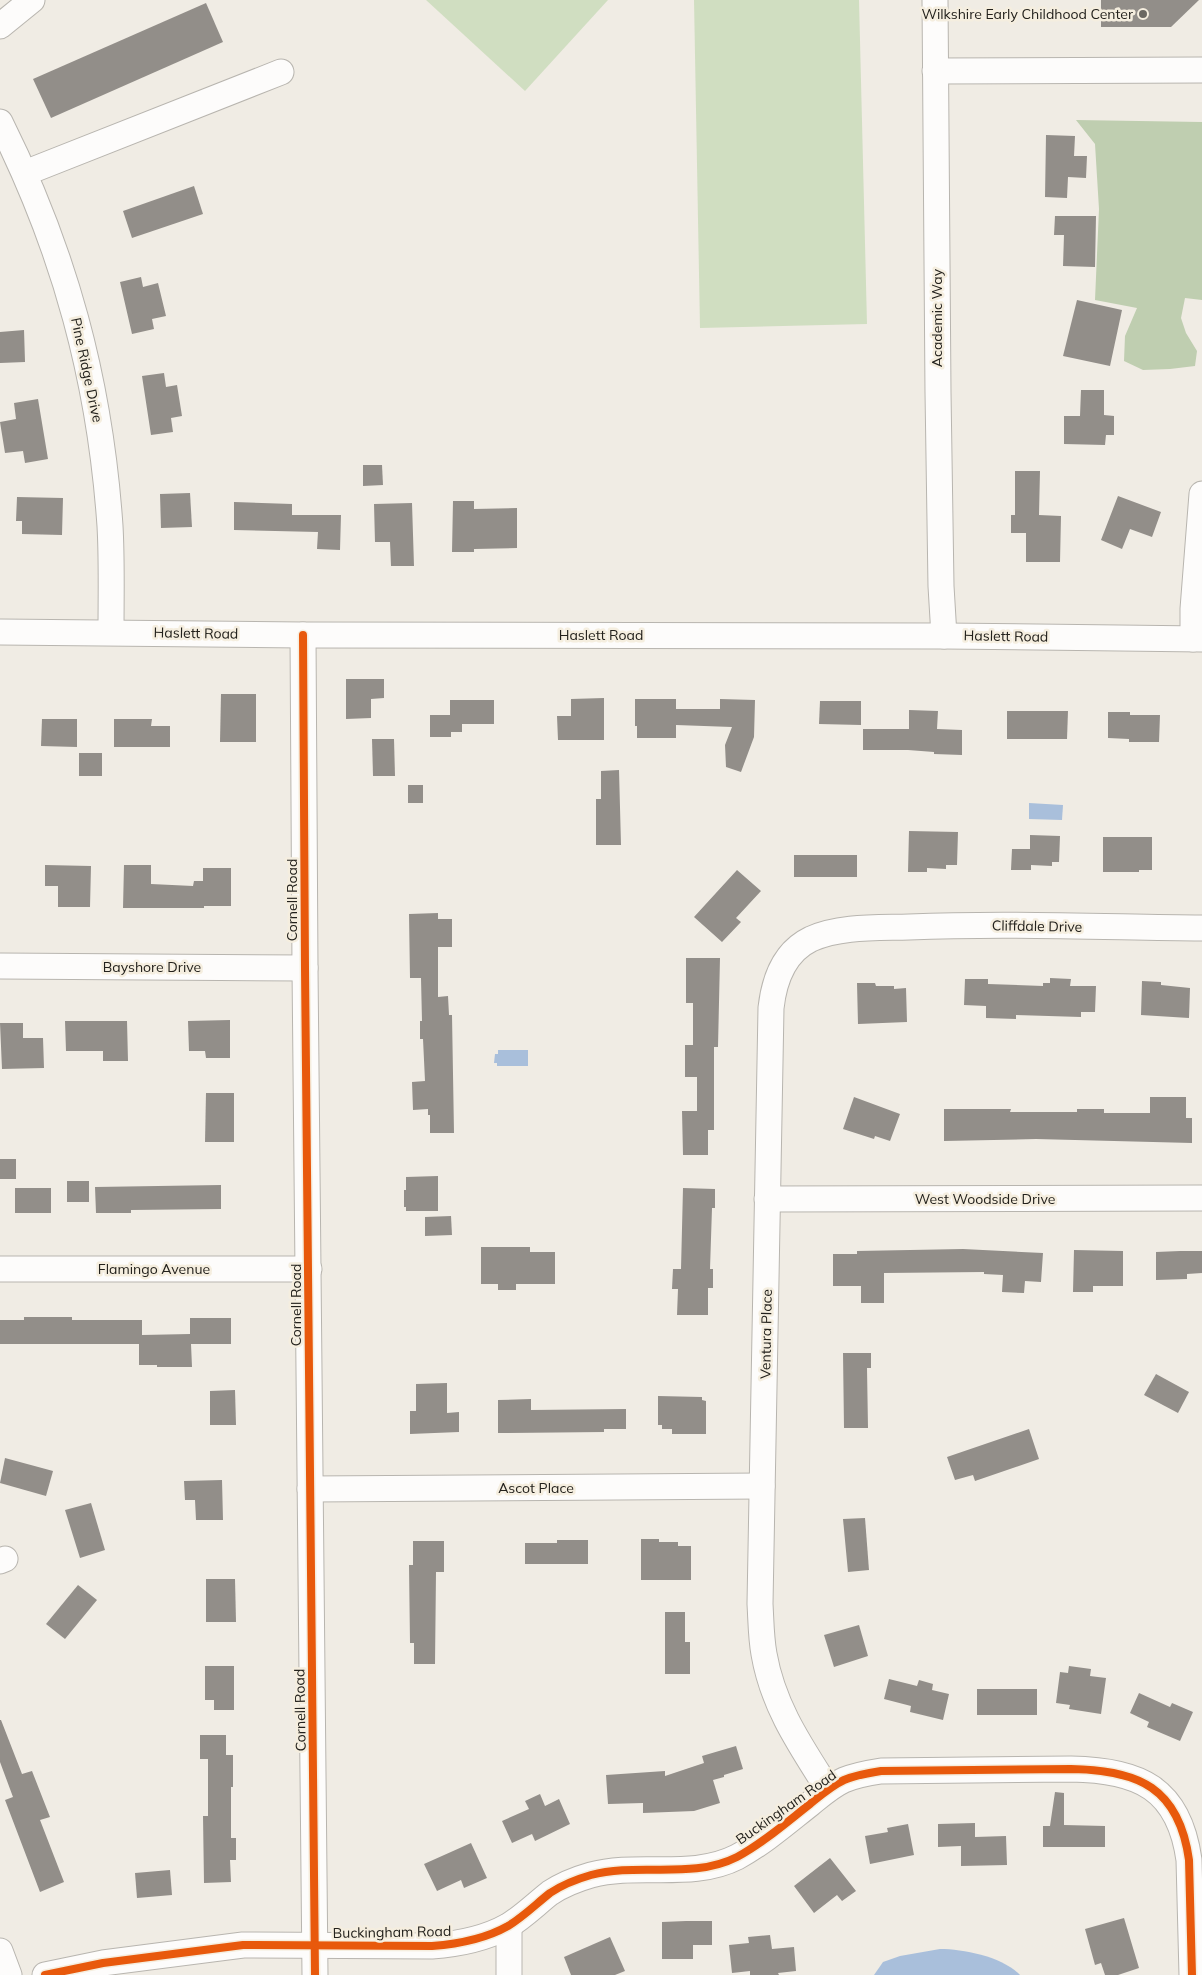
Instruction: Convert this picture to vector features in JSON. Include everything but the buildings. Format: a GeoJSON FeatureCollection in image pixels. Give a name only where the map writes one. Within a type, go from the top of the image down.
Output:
{"type":"FeatureCollection","features":[{"type":"Feature","properties":{"kind":"street"},"geometry":{"type":"LineString","coordinates":[[0,26],[32,0]]}},
{"type":"Feature","properties":{"kind":"street","name":"Academic Way"},"geometry":{"type":"LineString","coordinates":[[935,0],[938,411],[941,586],[944,636]]}},
{"type":"Feature","properties":{"kind":"street"},"geometry":{"type":"LineString","coordinates":[[935,71],[1202,70]]}},
{"type":"Feature","properties":{"kind":"street"},"geometry":{"type":"LineString","coordinates":[[25,173],[281,72]]}},
{"type":"Feature","properties":{"kind":"street","name":"Pine Ridge Drive"},"geometry":{"type":"LineString","coordinates":[[0,122],[25,173],[44,219],[74,307],[96,410],[105,468],[110,527],[111,632]]}},
{"type":"Feature","properties":{"kind":"street"},"geometry":{"type":"LineString","coordinates":[[1197,639],[1193,609],[1202,494]]}},
{"type":"Feature","properties":{"kind":"street","name":"Haslett Road"},"geometry":{"type":"LineString","coordinates":[[0,632],[303,635],[944,636],[1197,639]]}},
{"type":"Feature","properties":{"kind":"street","name":"Cornell Road"},"geometry":{"type":"LineString","coordinates":[[303,635],[316,1975]]}},
{"type":"Feature","properties":{"kind":"street","name":"Cliffdale Drive"},"geometry":{"type":"LineString","coordinates":[[872,928],[960,925],[1202,928]]}},
{"type":"Feature","properties":{"kind":"street","name":"Ventura Place"},"geometry":{"type":"LineString","coordinates":[[828,1788],[789,1728],[781,1711],[763,1652],[760,1604],[771,1008],[772,995],[781,969],[788,957],[798,948],[810,940],[835,933],[872,928]]}},
{"type":"Feature","properties":{"kind":"street","name":"Bayshore Drive"},"geometry":{"type":"LineString","coordinates":[[0,966],[305,968]]}},
{"type":"Feature","properties":{"kind":"street","name":"West Woodside Drive"},"geometry":{"type":"LineString","coordinates":[[767,1199],[1202,1198]]}},
{"type":"Feature","properties":{"kind":"street","name":"Flamingo Avenue"},"geometry":{"type":"LineString","coordinates":[[0,1269],[309,1269]]}},
{"type":"Feature","properties":{"kind":"street","name":"Ascot Place"},"geometry":{"type":"LineString","coordinates":[[310,1489],[762,1486]]}},
{"type":"Feature","properties":{"kind":"street","name":"Buckingham Road"},"geometry":{"type":"LineString","coordinates":[[45,1975],[103,1963],[234,1946],[432,1946],[459,1944],[481,1938],[509,1926],[552,1892],[570,1882],[590,1875],[606,1871],[701,1868],[719,1864],[736,1857],[752,1848],[828,1788],[854,1776],[881,1771],[1093,1769],[1135,1777],[1151,1786],[1174,1811],[1186,1841],[1189,1860],[1192,1975]]}},
{"type":"Feature","properties":{"kind":"street"},"geometry":{"type":"LineString","coordinates":[[509,1926],[509,1975]]}},
{"type":"Feature","properties":{"kind":"street"},"geometry":{"type":"LineString","coordinates":[[0,1951],[9,1975]]}},
{"type":"Feature","properties":{"kind":"green space"},"geometry":{"type":"Polygon","coordinates":[[[426,0],[608,0],[525,91],[426,0]]]}},
{"type":"Feature","properties":{"kind":"green space"},"geometry":{"type":"Polygon","coordinates":[[[694,0],[859,0],[867,324],[700,328],[694,0]]]}},
{"type":"Feature","properties":{"kind":"green space"},"geometry":{"type":"Polygon","coordinates":[[[1076,120],[1202,122],[1202,300],[1185,298],[1181,318],[1186,333],[1197,351],[1195,366],[1143,370],[1124,361],[1125,336],[1137,308],[1095,300],[1099,209],[1095,144],[1076,120]]]}},
{"type":"Feature","properties":{"kind":"water"},"geometry":{"type":"Polygon","coordinates":[[[1029,803],[1063,805],[1062,820],[1029,819],[1029,803]]]}},
{"type":"Feature","properties":{"kind":"water"},"geometry":{"type":"Polygon","coordinates":[[[498,1050],[528,1050],[528,1066],[497,1066],[497,1063],[494,1063],[495,1054],[498,1054],[498,1050]]]}},
{"type":"Feature","properties":{"kind":"water"},"geometry":{"type":"Polygon","coordinates":[[[940,1949],[983,1955],[1004,1963],[1020,1975],[874,1975],[883,1962],[900,1956],[940,1949]]]}},
{"type":"Feature","properties":{"kind":"cycle path"},"geometry":{"type":"LineString","coordinates":[[303,635],[315,1975]]}},
{"type":"Feature","properties":{"kind":"cycle path"},"geometry":{"type":"LineString","coordinates":[[45,1975],[103,1963],[243,1945],[432,1946],[462,1942],[481,1938],[508,1926],[550,1893],[575,1880],[591,1875],[609,1871],[702,1868],[720,1864],[737,1857],[765,1839],[830,1788],[844,1780],[867,1773],[881,1771],[1071,1769],[1095,1770],[1136,1779],[1152,1788],[1165,1800],[1176,1816],[1184,1835],[1189,1860],[1192,1975]]}},
{"type":"Feature","properties":{"kind":"place","name":"Wilkshire Early Childhood Center"},"geometry":{"type":"Point","coordinates":[1143,14]}}]}
